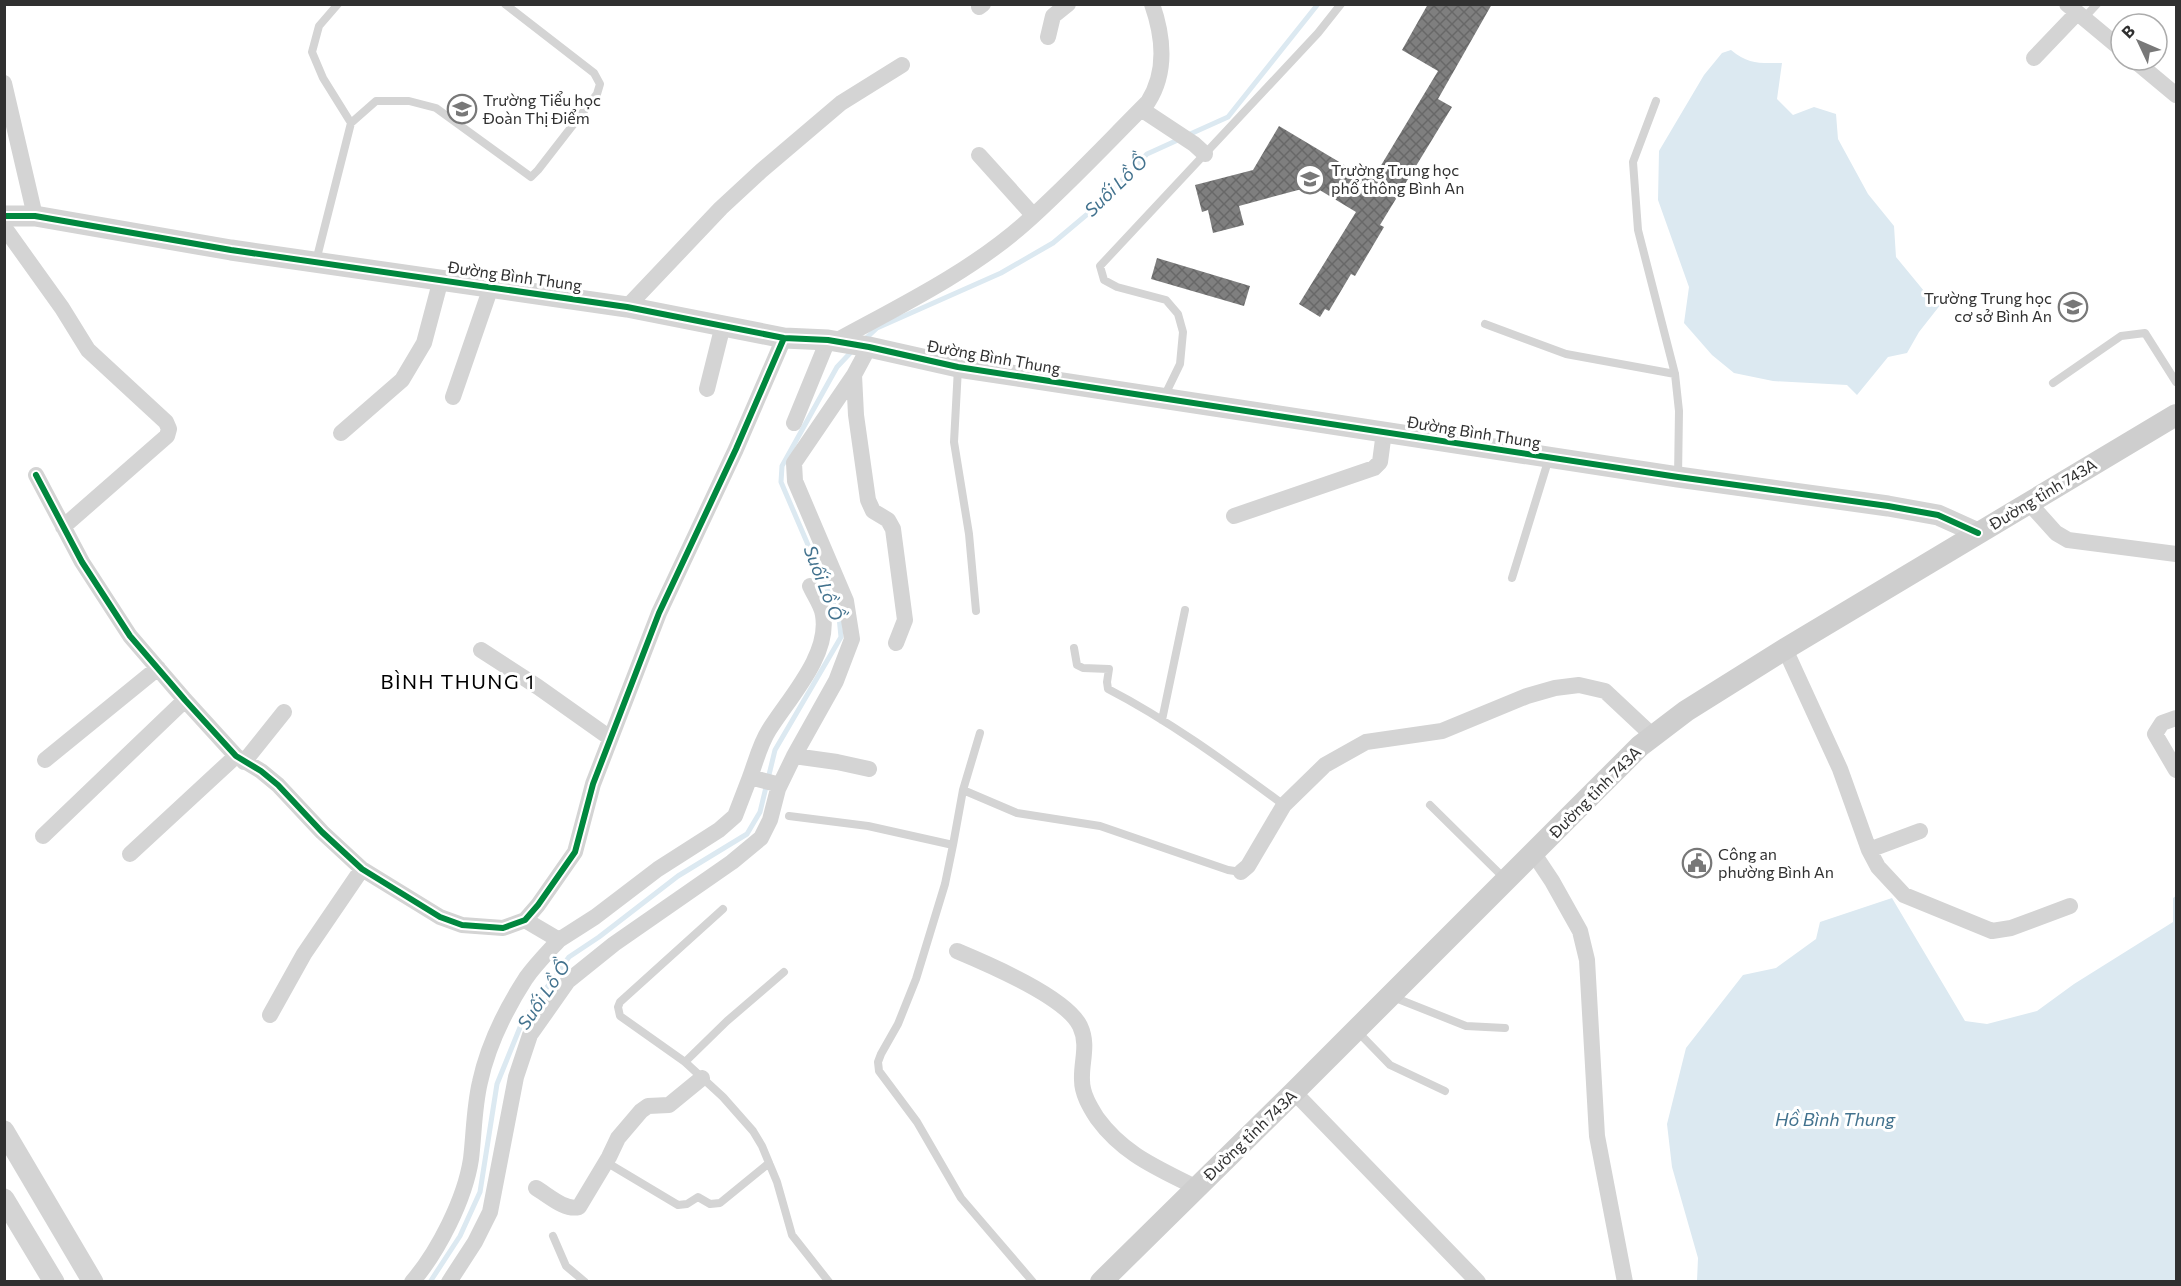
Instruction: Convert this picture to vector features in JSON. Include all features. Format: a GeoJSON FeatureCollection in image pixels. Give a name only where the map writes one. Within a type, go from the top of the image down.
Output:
{"type":"FeatureCollection","features":[{"type":"Feature","properties":{"kind":"main road","name":"Đường tỉnh 743A"},"geometry":{"type":"LineString","coordinates":[[1105,1280],[1640,746],[1686,711],[1785,649],[2176,415]]}},
{"type":"Feature","properties":{"kind":"street"},"geometry":{"type":"LineString","coordinates":[[1048,37],[1053,16],[1068,4]]}},
{"type":"Feature","properties":{"kind":"street"},"geometry":{"type":"LineString","coordinates":[[794,423],[835,341],[957,274],[988,252],[1033,215],[1141,109],[1157,89],[1162,70],[1161,46],[1152,4]]}},
{"type":"Feature","properties":{"kind":"street"},"geometry":{"type":"LineString","coordinates":[[2034,58],[2076,12],[2109,39]]}},
{"type":"Feature","properties":{"kind":"street"},"geometry":{"type":"LineString","coordinates":[[627,307],[721,208],[761,171],[841,103],[902,64]]}},
{"type":"Feature","properties":{"kind":"street"},"geometry":{"type":"LineString","coordinates":[[2148,72],[2176,95]]}},
{"type":"Feature","properties":{"kind":"street"},"geometry":{"type":"LineString","coordinates":[[4,82],[35,216]]}},
{"type":"Feature","properties":{"kind":"street"},"geometry":{"type":"LineString","coordinates":[[1141,109],[1199,149]]}},
{"type":"Feature","properties":{"kind":"street"},"geometry":{"type":"LineString","coordinates":[[979,155],[1033,215]]}},
{"type":"Feature","properties":{"kind":"street","name":"Đường Bình Thung"},"geometry":{"type":"LineString","coordinates":[[4,216],[35,216],[231,250],[627,307],[784,338],[835,341],[865,346],[958,367],[1938,515],[1978,533]]}},
{"type":"Feature","properties":{"kind":"street"},"geometry":{"type":"LineString","coordinates":[[4,227],[62,308],[88,350],[166,422],[169,429],[167,436],[63,526]]}},
{"type":"Feature","properties":{"kind":"street"},"geometry":{"type":"LineString","coordinates":[[341,433],[402,380],[407,373],[424,343],[441,279]]}},
{"type":"Feature","properties":{"kind":"street"},"geometry":{"type":"LineString","coordinates":[[453,397],[491,287]]}},
{"type":"Feature","properties":{"kind":"street"},"geometry":{"type":"LineString","coordinates":[[707,389],[723,326]]}},
{"type":"Feature","properties":{"kind":"street"},"geometry":{"type":"LineString","coordinates":[[36,475],[108,604],[130,636],[240,759],[261,771],[278,785],[322,832],[362,868],[440,917],[462,925],[503,928],[525,920],[574,852],[593,784],[659,613],[736,448],[784,338]]}},
{"type":"Feature","properties":{"kind":"street"},"geometry":{"type":"LineString","coordinates":[[449,1281],[475,1242],[490,1212],[516,1077],[530,1035],[568,981],[614,944],[732,862],[761,838],[770,820],[780,784],[836,681],[852,639],[846,601],[795,481],[794,463],[854,375],[865,346]]}},
{"type":"Feature","properties":{"kind":"street"},"geometry":{"type":"LineString","coordinates":[[854,375],[856,415],[868,500],[873,511],[892,523],[893,529],[905,620],[896,643]]}},
{"type":"Feature","properties":{"kind":"street"},"geometry":{"type":"LineString","coordinates":[[1234,516],[1374,468],[1380,462],[1384,432]]}},
{"type":"Feature","properties":{"kind":"street"},"geometry":{"type":"LineString","coordinates":[[2029,503],[2056,533],[2068,540],[2176,555]]}},
{"type":"Feature","properties":{"kind":"street"},"geometry":{"type":"LineString","coordinates":[[412,1281],[420,1273],[442,1238],[460,1198],[471,1162],[480,1082],[494,1036],[527,978],[559,940],[595,917],[658,869],[719,830],[735,816],[752,777],[767,732],[805,675],[823,636],[823,614],[810,586]]}},
{"type":"Feature","properties":{"kind":"street"},"geometry":{"type":"LineString","coordinates":[[1785,649],[1840,769],[1869,850],[1878,867],[1904,895],[1992,931],[2011,928],[2070,906]]}},
{"type":"Feature","properties":{"kind":"street"},"geometry":{"type":"LineString","coordinates":[[481,650],[610,738]]}},
{"type":"Feature","properties":{"kind":"street"},"geometry":{"type":"LineString","coordinates":[[45,760],[158,668]]}},
{"type":"Feature","properties":{"kind":"street"},"geometry":{"type":"LineString","coordinates":[[1240,872],[1248,866],[1284,805],[1325,765],[1366,742],[1442,730],[1527,696],[1555,688],[1579,685],[1605,691],[1653,736]]}},
{"type":"Feature","properties":{"kind":"street"},"geometry":{"type":"LineString","coordinates":[[43,836],[185,700]]}},
{"type":"Feature","properties":{"kind":"street"},"geometry":{"type":"LineString","coordinates":[[130,854],[240,759],[284,712]]}},
{"type":"Feature","properties":{"kind":"street"},"geometry":{"type":"LineString","coordinates":[[2176,718],[2162,723],[2156,734],[2176,770]]}},
{"type":"Feature","properties":{"kind":"street"},"geometry":{"type":"LineString","coordinates":[[794,756],[869,769]]}},
{"type":"Feature","properties":{"kind":"street"},"geometry":{"type":"LineString","coordinates":[[752,777],[780,784]]}},
{"type":"Feature","properties":{"kind":"street"},"geometry":{"type":"LineString","coordinates":[[1869,850],[1920,831]]}},
{"type":"Feature","properties":{"kind":"street"},"geometry":{"type":"LineString","coordinates":[[1534,854],[1552,880],[1580,931],[1587,960],[1597,1136],[1625,1281]]}},
{"type":"Feature","properties":{"kind":"street"},"geometry":{"type":"LineString","coordinates":[[270,1015],[304,954],[362,868]]}},
{"type":"Feature","properties":{"kind":"street"},"geometry":{"type":"LineString","coordinates":[[525,920],[559,940]]}},
{"type":"Feature","properties":{"kind":"street"},"geometry":{"type":"LineString","coordinates":[[957,951],[994,966],[1053,999],[1072,1014],[1085,1040],[1082,1081],[1089,1106],[1107,1131],[1133,1155],[1197,1188]]}},
{"type":"Feature","properties":{"kind":"street"},"geometry":{"type":"LineString","coordinates":[[536,1188],[566,1206],[573,1208],[579,1206],[618,1138],[641,1111],[656,1104],[669,1105],[702,1078]]}},
{"type":"Feature","properties":{"kind":"street"},"geometry":{"type":"LineString","coordinates":[[1294,1092],[1478,1281]]}},
{"type":"Feature","properties":{"kind":"street"},"geometry":{"type":"LineString","coordinates":[[4,1131],[93,1281]]}},
{"type":"Feature","properties":{"kind":"street"},"geometry":{"type":"LineString","coordinates":[[4,1199],[54,1281]]}},
{"type":"Feature","properties":{"kind":"lane"},"geometry":{"type":"LineString","coordinates":[[338,4],[320,26],[312,52],[323,78],[351,123]]}},
{"type":"Feature","properties":{"kind":"lane"},"geometry":{"type":"LineString","coordinates":[[316,262],[351,123],[376,101],[409,101],[436,108],[531,177],[597,94],[600,84],[594,73],[505,4]]}},
{"type":"Feature","properties":{"kind":"lane"},"geometry":{"type":"LineString","coordinates":[[1164,398],[1180,364],[1183,332],[1178,314],[1166,300],[1117,287],[1104,279],[1100,266],[1199,149],[1318,33],[1341,4]]}},
{"type":"Feature","properties":{"kind":"lane"},"geometry":{"type":"LineString","coordinates":[[2076,12],[2097,4]]}},
{"type":"Feature","properties":{"kind":"lane"},"geometry":{"type":"LineString","coordinates":[[1656,101],[1633,162],[1638,230],[1675,374],[1679,411],[1678,477]]}},
{"type":"Feature","properties":{"kind":"lane"},"geometry":{"type":"LineString","coordinates":[[1485,324],[1566,354],[1675,374]]}},
{"type":"Feature","properties":{"kind":"lane"},"geometry":{"type":"LineString","coordinates":[[2053,382],[2121,336],[2145,333],[2176,382]]}},
{"type":"Feature","properties":{"kind":"lane"},"geometry":{"type":"LineString","coordinates":[[958,367],[954,442],[969,534],[976,611]]}},
{"type":"Feature","properties":{"kind":"lane"},"geometry":{"type":"LineString","coordinates":[[1512,578],[1549,457]]}},
{"type":"Feature","properties":{"kind":"lane"},"geometry":{"type":"LineString","coordinates":[[1162,720],[1185,610]]}},
{"type":"Feature","properties":{"kind":"lane"},"geometry":{"type":"LineString","coordinates":[[1074,648],[1077,665],[1083,668],[1109,669],[1108,688],[1137,703],[1232,766],[1284,805]]}},
{"type":"Feature","properties":{"kind":"lane"},"geometry":{"type":"LineString","coordinates":[[980,733],[963,790],[945,884],[916,980],[898,1024],[878,1062],[879,1071],[917,1122],[961,1198],[1033,1281]]}},
{"type":"Feature","properties":{"kind":"lane"},"geometry":{"type":"LineString","coordinates":[[963,790],[1017,813],[1100,826],[1228,870],[1240,872]]}},
{"type":"Feature","properties":{"kind":"lane"},"geometry":{"type":"LineString","coordinates":[[1430,805],[1507,880]]}},
{"type":"Feature","properties":{"kind":"lane"},"geometry":{"type":"LineString","coordinates":[[789,816],[868,826],[913,834],[953,845]]}},
{"type":"Feature","properties":{"kind":"lane"},"geometry":{"type":"LineString","coordinates":[[723,909],[620,1002],[618,1007],[620,1016],[685,1062],[723,1097],[753,1131],[777,1182],[792,1234],[829,1281]]}},
{"type":"Feature","properties":{"kind":"lane"},"geometry":{"type":"LineString","coordinates":[[685,1062],[727,1021],[784,972]]}},
{"type":"Feature","properties":{"kind":"lane"},"geometry":{"type":"LineString","coordinates":[[1389,996],[1466,1026],[1505,1028]]}},
{"type":"Feature","properties":{"kind":"lane"},"geometry":{"type":"LineString","coordinates":[[1355,1030],[1390,1065],[1446,1090]]}},
{"type":"Feature","properties":{"kind":"lane"},"geometry":{"type":"LineString","coordinates":[[606,1162],[678,1205],[687,1204],[698,1197],[710,1204],[720,1203],[769,1163]]}},
{"type":"Feature","properties":{"kind":"lane"},"geometry":{"type":"LineString","coordinates":[[553,1236],[566,1266],[585,1281]]}},
{"type":"Feature","properties":{"kind":"water"},"geometry":{"type":"Polygon","coordinates":[[[1731,50],[1749,61],[1782,63],[1777,99],[1793,115],[1814,107],[1836,114],[1838,139],[1868,194],[1894,226],[1896,257],[1924,291],[1941,304],[1919,332],[1907,353],[1888,357],[1857,395],[1847,385],[1773,381],[1734,373],[1712,355],[1684,323],[1689,287],[1658,200],[1659,151],[1704,75],[1722,53],[1731,50]]]}},
{"type":"Feature","properties":{"kind":"water","name":"Hồ Bình Thung"},"geometry":{"type":"Polygon","coordinates":[[[2176,896],[2176,1281],[1697,1281],[1698,1258],[1672,1167],[1667,1124],[1686,1048],[1743,975],[1776,968],[1816,939],[1820,922],[1892,898],[1965,1021],[1987,1024],[2037,1011],[2074,984],[2173,922],[2173,898],[2176,896]]]}},
{"type":"Feature","properties":{"kind":"building"},"geometry":{"type":"Polygon","coordinates":[[[1428,4],[1492,4],[1438,99],[1452,107],[1380,225],[1384,227],[1355,276],[1351,274],[1329,311],[1325,309],[1320,317],[1299,304],[1356,212],[1313,186],[1239,206],[1244,225],[1213,233],[1208,210],[1202,212],[1195,185],[1253,170],[1279,126],[1361,175],[1363,170],[1374,177],[1438,71],[1402,50],[1428,4]]]}},
{"type":"Feature","properties":{"kind":"building"},"geometry":{"type":"Polygon","coordinates":[[[1157,258],[1250,286],[1244,306],[1151,279],[1157,258]]]}},
{"type":"Feature","properties":{"kind":"waterway","name":"Suối Lồ Ồ"},"geometry":{"type":"LineString","coordinates":[[1188,135],[1228,117],[1318,4]]}},
{"type":"Feature","properties":{"kind":"waterway","name":"Suối Lồ Ồ"},"geometry":{"type":"LineString","coordinates":[[863,341],[877,328],[1001,273],[1053,243],[1097,206],[1147,154],[1180,139]]}},
{"type":"Feature","properties":{"kind":"waterway","name":"Suối Lồ Ồ"},"geometry":{"type":"LineString","coordinates":[[430,1282],[460,1236],[480,1192],[497,1084],[523,1020],[569,957],[599,937],[678,876],[747,834],[760,812],[775,750],[841,637],[839,617],[781,482],[782,466],[837,367],[854,349]]}},
{"type":"Feature","properties":{"kind":"cycle path"},"geometry":{"type":"LineString","coordinates":[[4,216],[35,216],[231,250],[627,307],[784,338],[828,340],[869,347],[958,367],[1678,477],[1888,506],[1938,515],[1978,533]]}},
{"type":"Feature","properties":{"kind":"cycle path"},"geometry":{"type":"LineString","coordinates":[[36,475],[82,562],[130,636],[236,756],[261,771],[278,785],[322,832],[362,869],[440,917],[462,925],[503,928],[525,920],[575,852],[593,784],[659,613],[736,449],[784,338]]}},
{"type":"Feature","properties":{"kind":"place","name":"Trường Tiểu học Đoàn Thị Điểm"},"geometry":{"type":"Point","coordinates":[462,109]}},
{"type":"Feature","properties":{"kind":"place","name":"Trường Trung học phổ thông Bình An"},"geometry":{"type":"Point","coordinates":[1310,179]}},
{"type":"Feature","properties":{"kind":"place","name":"Trường Trung học cơ sở Bình An"},"geometry":{"type":"Point","coordinates":[2073,307]}},
{"type":"Feature","properties":{"kind":"place","name":"Công an phường Bình An"},"geometry":{"type":"Point","coordinates":[1697,863]}},
{"type":"Feature","properties":{"kind":"district","name":"BÌNH THUNG 1"},"geometry":{"type":"Point","coordinates":[458,682]}}]}
